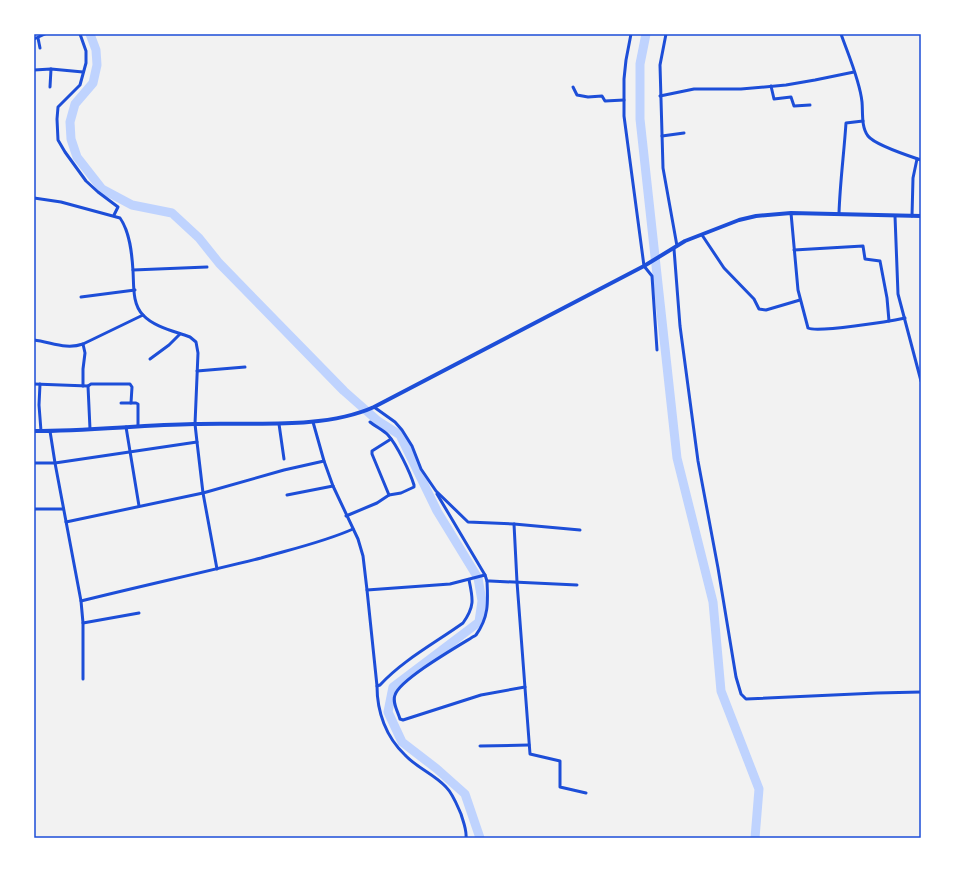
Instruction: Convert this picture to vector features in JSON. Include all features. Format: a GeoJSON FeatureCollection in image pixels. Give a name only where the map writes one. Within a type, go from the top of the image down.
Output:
{"type":"FeatureCollection","features":[{"type":"Feature","properties":{"kind":"street"},"geometry":{"type":"LineString","coordinates":[[40,48],[36,39],[45,34]]}},
{"type":"Feature","properties":{"kind":"street"},"geometry":{"type":"LineString","coordinates":[[80,34],[86,51],[86,58],[78,88],[58,107],[58,140],[86,181],[118,207],[114,216]]}},
{"type":"Feature","properties":{"kind":"street"},"geometry":{"type":"LineString","coordinates":[[632,34],[626,60],[623,100],[625,124],[646,265],[652,276],[657,350]]}},
{"type":"Feature","properties":{"kind":"street"},"geometry":{"type":"LineString","coordinates":[[666,34],[660,65],[662,168],[674,249],[680,326],[698,461],[720,574],[736,677],[741,694],[746,699],[921,692]]}},
{"type":"Feature","properties":{"kind":"street"},"geometry":{"type":"LineString","coordinates":[[841,34],[860,90],[863,120],[867,135],[873,140],[919,160],[913,178],[912,216]]}},
{"type":"Feature","properties":{"kind":"street"},"geometry":{"type":"LineString","coordinates":[[34,70],[51,69],[83,72]]}},
{"type":"Feature","properties":{"kind":"street"},"geometry":{"type":"LineString","coordinates":[[50,87],[51,69]]}},
{"type":"Feature","properties":{"kind":"street"},"geometry":{"type":"LineString","coordinates":[[660,96],[694,89],[741,89],[771,86],[815,80],[854,72]]}},
{"type":"Feature","properties":{"kind":"street"},"geometry":{"type":"LineString","coordinates":[[771,86],[774,99],[791,97],[794,106],[810,105]]}},
{"type":"Feature","properties":{"kind":"street"},"geometry":{"type":"LineString","coordinates":[[572,87],[577,95],[588,97],[602,96],[605,101],[623,100]]}},
{"type":"Feature","properties":{"kind":"street"},"geometry":{"type":"LineString","coordinates":[[839,213],[843,168],[842,156],[846,123],[863,120]]}},
{"type":"Feature","properties":{"kind":"street"},"geometry":{"type":"LineString","coordinates":[[662,136],[684,133]]}},
{"type":"Feature","properties":{"kind":"street"},"geometry":{"type":"LineString","coordinates":[[34,198],[61,202],[120,218],[132,255],[137,305],[143,315],[151,322],[190,337],[196,342],[198,353],[195,424],[203,492],[217,569]]}},
{"type":"Feature","properties":{"kind":"street"},"geometry":{"type":"LineString","coordinates":[[791,212],[800,300],[806,325],[810,329],[905,318]]}},
{"type":"Feature","properties":{"kind":"street"},"geometry":{"type":"LineString","coordinates":[[34,431],[195,424],[279,424],[312,422],[358,414],[373,408],[646,265],[685,241],[739,220],[756,216],[791,212],[921,216]]}},
{"type":"Feature","properties":{"kind":"street"},"geometry":{"type":"LineString","coordinates":[[895,216],[898,294],[921,381]]}},
{"type":"Feature","properties":{"kind":"street"},"geometry":{"type":"LineString","coordinates":[[702,235],[724,268],[754,299],[759,309],[766,310],[800,300]]}},
{"type":"Feature","properties":{"kind":"street"},"geometry":{"type":"LineString","coordinates":[[794,250],[863,246],[866,260],[880,260],[887,298],[889,321]]}},
{"type":"Feature","properties":{"kind":"street"},"geometry":{"type":"LineString","coordinates":[[133,270],[208,267]]}},
{"type":"Feature","properties":{"kind":"street"},"geometry":{"type":"LineString","coordinates":[[81,297],[135,290]]}},
{"type":"Feature","properties":{"kind":"street"},"geometry":{"type":"LineString","coordinates":[[34,340],[75,347],[143,315]]}},
{"type":"Feature","properties":{"kind":"street"},"geometry":{"type":"LineString","coordinates":[[150,359],[169,345],[180,334]]}},
{"type":"Feature","properties":{"kind":"street"},"geometry":{"type":"LineString","coordinates":[[83,344],[85,353],[83,386]]}},
{"type":"Feature","properties":{"kind":"street"},"geometry":{"type":"LineString","coordinates":[[197,371],[246,367]]}},
{"type":"Feature","properties":{"kind":"street"},"geometry":{"type":"LineString","coordinates":[[34,384],[83,386],[92,384],[130,384],[132,387],[131,403]]}},
{"type":"Feature","properties":{"kind":"street"},"geometry":{"type":"LineString","coordinates":[[40,384],[39,405],[41,431]]}},
{"type":"Feature","properties":{"kind":"street"},"geometry":{"type":"LineString","coordinates":[[88,386],[90,429]]}},
{"type":"Feature","properties":{"kind":"street"},"geometry":{"type":"LineString","coordinates":[[121,403],[138,404],[138,426]]}},
{"type":"Feature","properties":{"kind":"street"},"geometry":{"type":"LineString","coordinates":[[373,408],[395,422],[402,430],[412,446],[421,469],[436,491],[487,581],[488,605],[485,621],[480,629],[476,635],[414,675],[398,688],[394,698],[400,719],[403,720],[481,695],[525,687]]}},
{"type":"Feature","properties":{"kind":"street"},"geometry":{"type":"LineString","coordinates":[[312,422],[333,486],[358,539],[368,590],[378,705],[384,726],[397,747],[405,756],[446,787],[458,808],[463,821],[466,838]]}},
{"type":"Feature","properties":{"kind":"street"},"geometry":{"type":"LineString","coordinates":[[346,516],[377,503],[389,495],[414,487],[402,459],[391,439],[370,422]]}},
{"type":"Feature","properties":{"kind":"street"},"geometry":{"type":"LineString","coordinates":[[279,424],[284,459]]}},
{"type":"Feature","properties":{"kind":"street"},"geometry":{"type":"LineString","coordinates":[[126,427],[139,506]]}},
{"type":"Feature","properties":{"kind":"street"},"geometry":{"type":"LineString","coordinates":[[50,431],[63,509],[81,601],[83,623],[83,679]]}},
{"type":"Feature","properties":{"kind":"street"},"geometry":{"type":"LineString","coordinates":[[389,495],[372,451],[391,439]]}},
{"type":"Feature","properties":{"kind":"street"},"geometry":{"type":"LineString","coordinates":[[34,463],[55,463],[197,442]]}},
{"type":"Feature","properties":{"kind":"street"},"geometry":{"type":"LineString","coordinates":[[66,522],[203,492],[284,470],[324,461]]}},
{"type":"Feature","properties":{"kind":"street"},"geometry":{"type":"LineString","coordinates":[[287,495],[333,486]]}},
{"type":"Feature","properties":{"kind":"street"},"geometry":{"type":"LineString","coordinates":[[436,491],[468,522],[514,524],[580,530]]}},
{"type":"Feature","properties":{"kind":"street"},"geometry":{"type":"LineString","coordinates":[[34,510],[63,509]]}},
{"type":"Feature","properties":{"kind":"street"},"geometry":{"type":"LineString","coordinates":[[514,524],[516,582],[531,755],[561,761],[560,787],[586,793]]}},
{"type":"Feature","properties":{"kind":"street"},"geometry":{"type":"LineString","coordinates":[[81,601],[303,547],[353,529]]}},
{"type":"Feature","properties":{"kind":"street"},"geometry":{"type":"LineString","coordinates":[[368,590],[450,584],[470,580],[484,575]]}},
{"type":"Feature","properties":{"kind":"street"},"geometry":{"type":"LineString","coordinates":[[377,686],[416,655],[463,623],[468,616],[473,603],[470,580]]}},
{"type":"Feature","properties":{"kind":"street"},"geometry":{"type":"LineString","coordinates":[[487,581],[577,585]]}},
{"type":"Feature","properties":{"kind":"street"},"geometry":{"type":"LineString","coordinates":[[83,623],[139,613]]}},
{"type":"Feature","properties":{"kind":"street"},"geometry":{"type":"LineString","coordinates":[[480,746],[529,745]]}},
{"type":"Feature","properties":{"kind":"waterway"},"geometry":{"type":"LineString","coordinates":[[90,34],[96,50],[97,65],[93,83],[75,104],[70,122],[71,139],[77,157],[102,189],[132,205],[172,213],[199,238],[219,263],[344,391],[378,421],[400,435],[437,511],[478,578],[482,601],[479,622],[393,687],[388,712],[402,742],[437,769],[465,794],[480,838]]}},
{"type":"Feature","properties":{"kind":"waterway"},"geometry":{"type":"LineString","coordinates":[[646,34],[640,64],[640,119],[677,458],[713,602],[721,691],[759,789],[755,838]]}}]}
